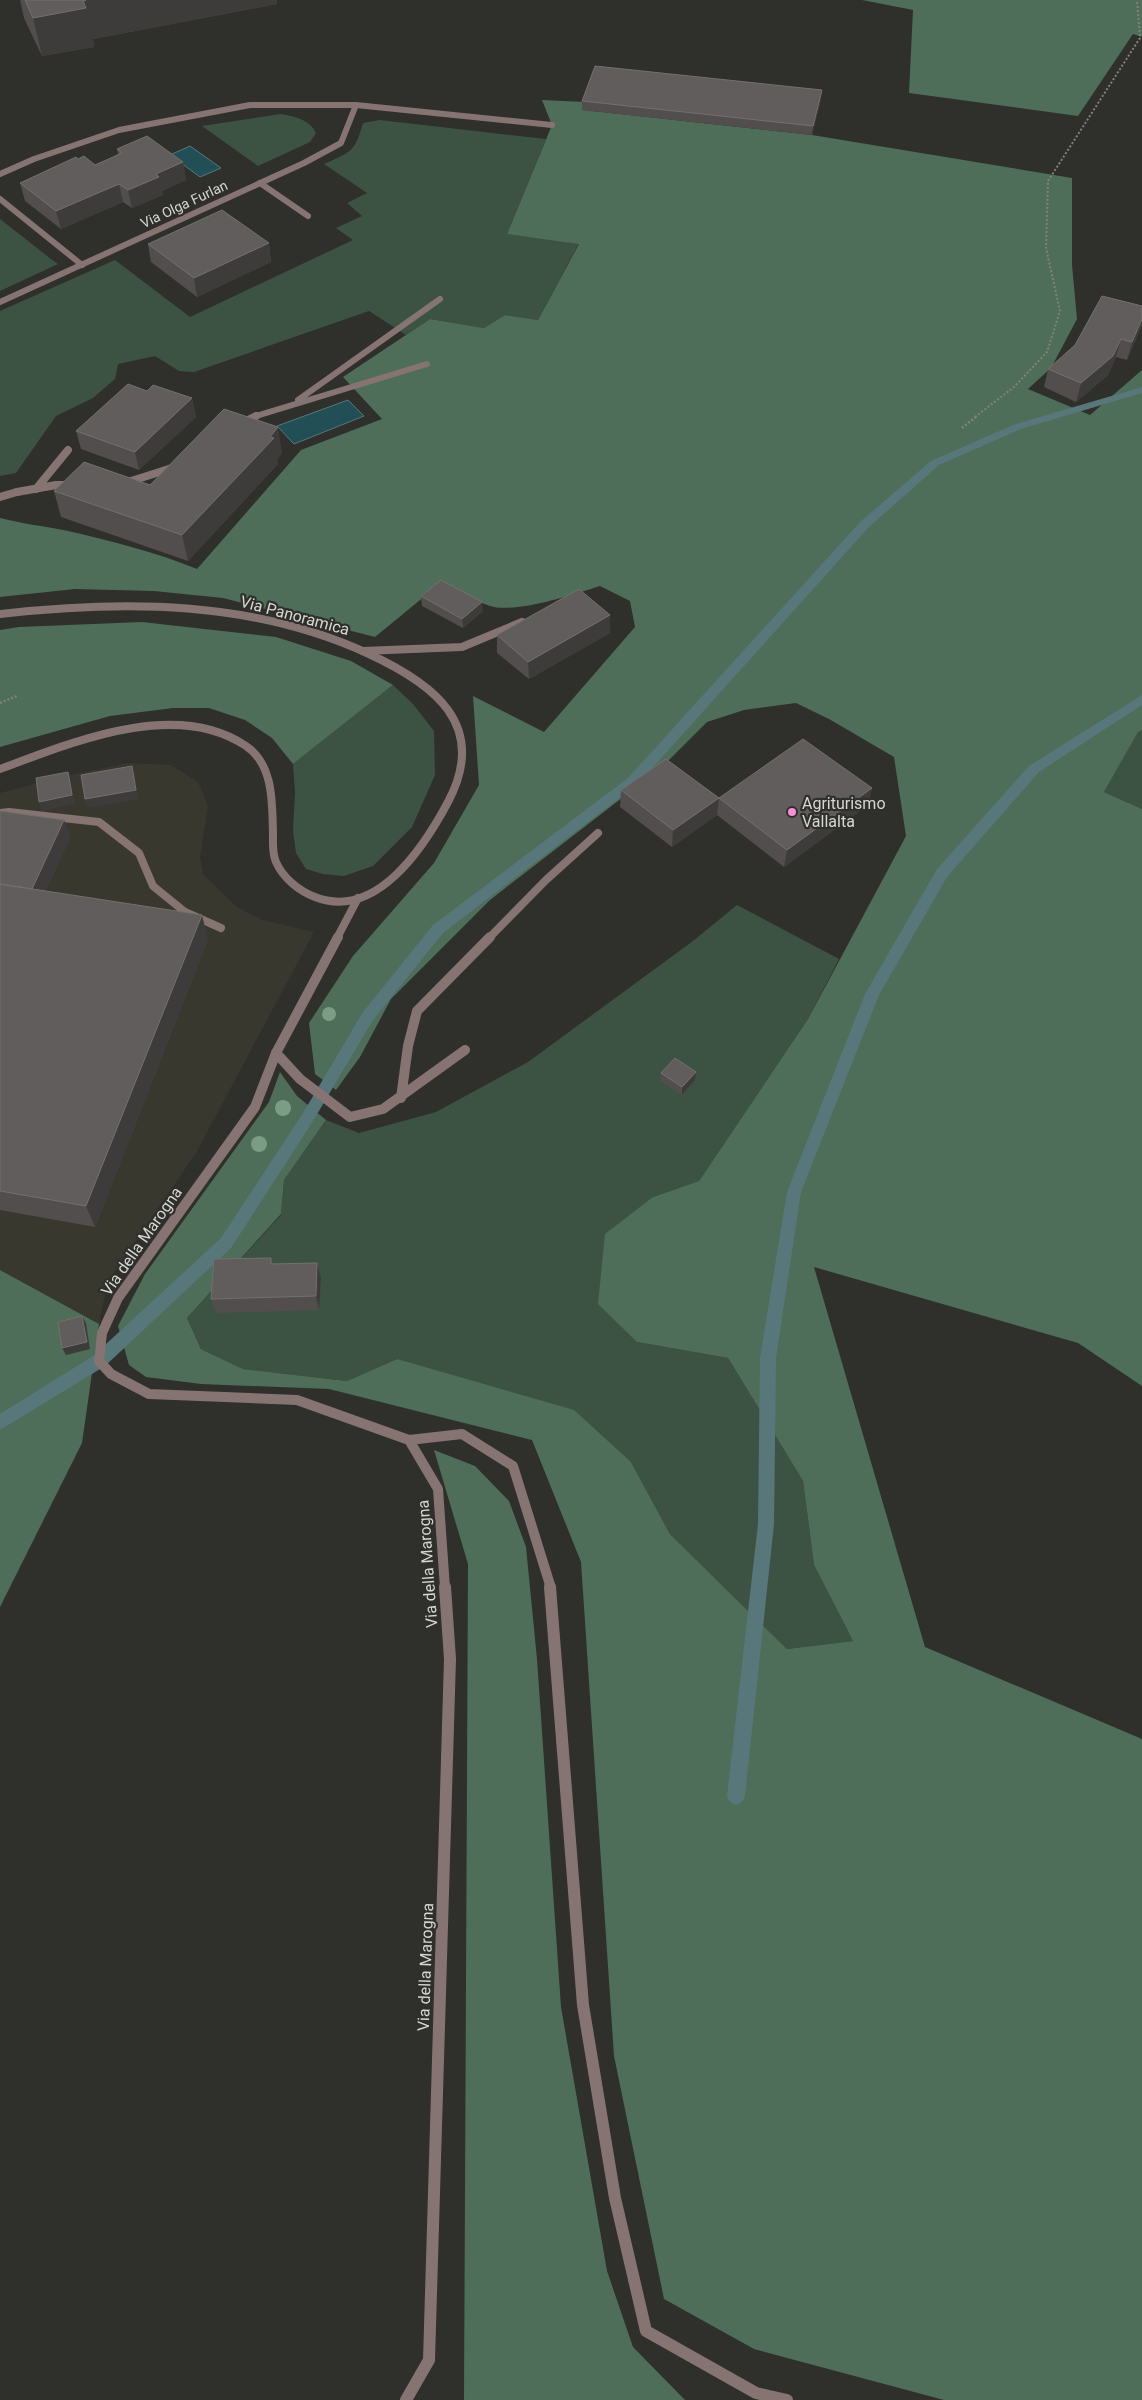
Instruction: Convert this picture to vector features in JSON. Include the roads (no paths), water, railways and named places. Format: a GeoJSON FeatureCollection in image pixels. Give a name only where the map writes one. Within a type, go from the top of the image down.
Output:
{"type":"FeatureCollection","features":[{"type":"Feature","properties":{"kind":"street"},"geometry":{"type":"LineString","coordinates":[[0,174],[34,159],[119,130],[250,104],[356,105],[552,125]]}},
{"type":"Feature","properties":{"kind":"street","name":"Via Olga Furlan"},"geometry":{"type":"LineString","coordinates":[[0,302],[260,183],[341,143],[356,105]]}},
{"type":"Feature","properties":{"kind":"street"},"geometry":{"type":"LineString","coordinates":[[260,183],[308,216]]}},
{"type":"Feature","properties":{"kind":"street"},"geometry":{"type":"LineString","coordinates":[[0,199],[82,265]]}},
{"type":"Feature","properties":{"kind":"street"},"geometry":{"type":"LineString","coordinates":[[291,405],[440,299]]}},
{"type":"Feature","properties":{"kind":"street"},"geometry":{"type":"LineString","coordinates":[[232,428],[256,416],[427,364]]}},
{"type":"Feature","properties":{"kind":"street"},"geometry":{"type":"LineString","coordinates":[[36,488],[68,450]]}},
{"type":"Feature","properties":{"kind":"street"},"geometry":{"type":"LineString","coordinates":[[116,484],[126,484],[182,465]]}},
{"type":"Feature","properties":{"kind":"street"},"geometry":{"type":"LineString","coordinates":[[0,497],[36,488],[86,484]]}},
{"type":"Feature","properties":{"kind":"street","name":"Via Panoramica"},"geometry":{"type":"LineString","coordinates":[[0,614],[76,608],[150,607],[228,612],[312,632],[363,651],[412,678],[439,700],[455,719],[463,750],[460,780],[444,812],[408,863],[383,887],[358,898],[331,903],[306,896],[286,878],[274,858],[272,791],[264,764],[248,746],[223,733],[186,725],[146,726],[102,734],[0,769]]}},
{"type":"Feature","properties":{"kind":"street"},"geometry":{"type":"LineString","coordinates":[[363,651],[462,647],[522,622]]}},
{"type":"Feature","properties":{"kind":"street"},"geometry":{"type":"LineString","coordinates":[[0,813],[9,812],[99,822],[139,853],[152,886],[185,912],[221,928]]}},
{"type":"Feature","properties":{"kind":"street"},"geometry":{"type":"LineString","coordinates":[[401,1098],[408,1046],[417,1011],[546,880],[598,833]]}},
{"type":"Feature","properties":{"kind":"street","name":"Via della Marogna"},"geometry":{"type":"LineString","coordinates":[[358,898],[276,1052],[255,1107],[118,1298],[102,1333],[99,1361],[111,1374],[149,1394],[297,1400],[409,1440],[438,1489],[450,1659],[429,2360],[406,2400]]}},
{"type":"Feature","properties":{"kind":"street"},"geometry":{"type":"LineString","coordinates":[[276,1052],[300,1079],[350,1117],[383,1109],[466,1050]]}},
{"type":"Feature","properties":{"kind":"street"},"geometry":{"type":"LineString","coordinates":[[409,1440],[462,1434],[513,1466],[551,1589],[583,2005],[615,2198],[646,2331],[756,2394],[787,2400]]}},
{"type":"Feature","properties":{"kind":"water"},"geometry":{"type":"Polygon","coordinates":[[[190,146],[221,168],[200,177],[170,155],[190,146]]]}},
{"type":"Feature","properties":{"kind":"water"},"geometry":{"type":"Polygon","coordinates":[[[348,400],[364,416],[294,444],[277,426],[348,400]]]}},
{"type":"Feature","properties":{"kind":"waterway"},"geometry":{"type":"LineString","coordinates":[[0,1423],[99,1361],[226,1243],[308,1117],[368,1016],[438,929],[633,781],[864,525],[935,463],[1017,427],[1142,390]]}},
{"type":"Feature","properties":{"kind":"waterway"},"geometry":{"type":"LineString","coordinates":[[736,1796],[766,1524],[768,1358],[794,1192],[872,994],[942,873],[1034,769],[1142,699]]}},
{"type":"Feature","properties":{"kind":"place","name":"Agriturismo Vallalta"},"geometry":{"type":"Point","coordinates":[792,812]}}]}
